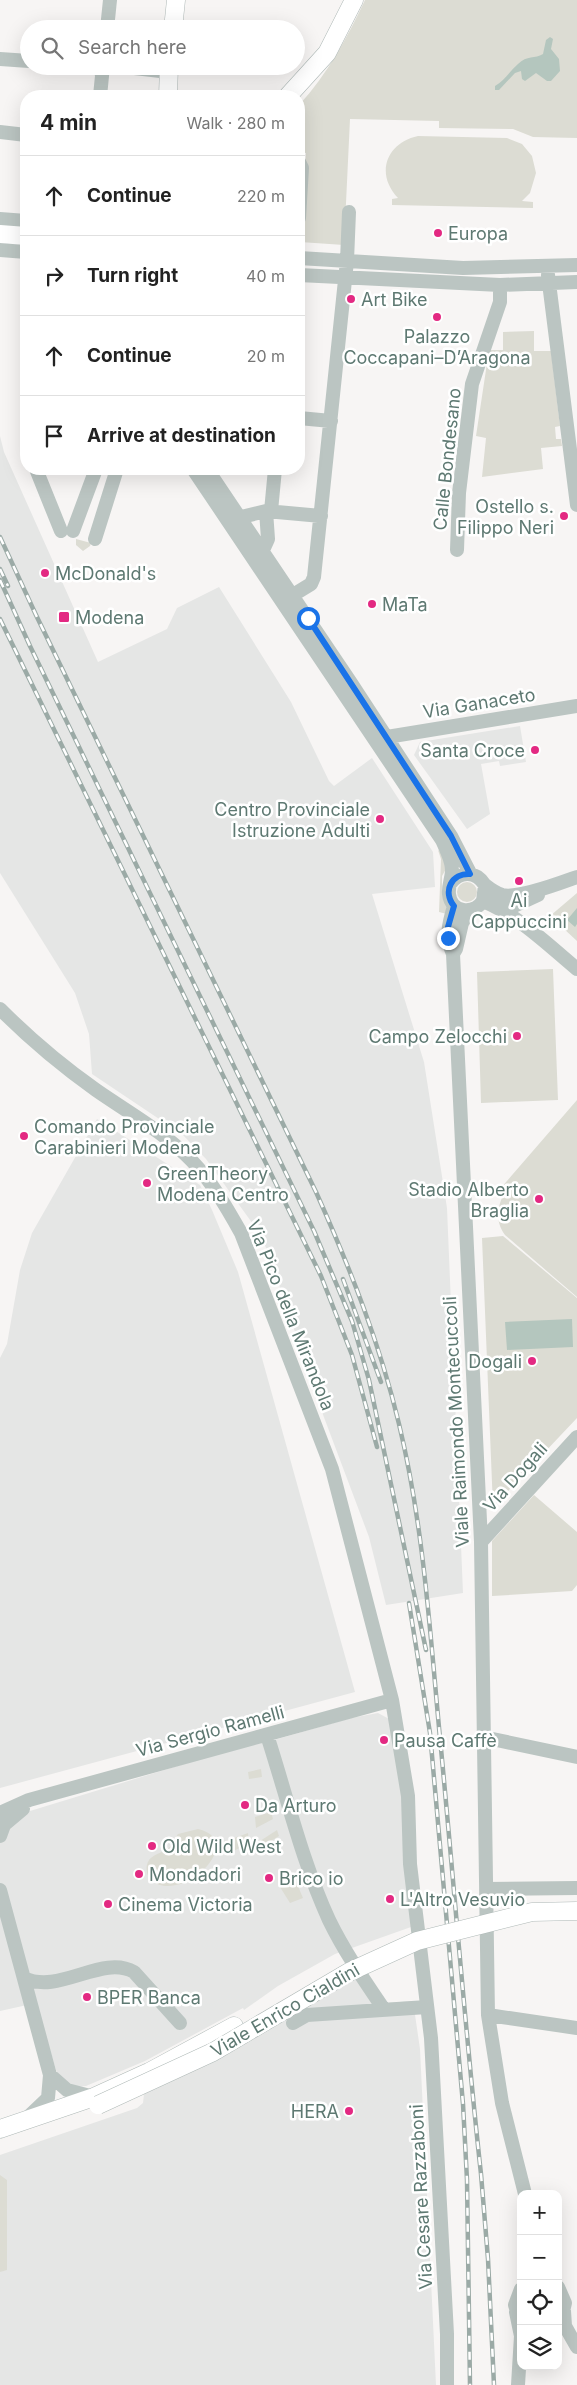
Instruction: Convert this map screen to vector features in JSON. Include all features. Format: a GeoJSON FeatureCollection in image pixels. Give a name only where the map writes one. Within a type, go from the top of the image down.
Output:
{"type":"FeatureCollection","features":[{"type":"Feature","properties":{"kind":"main road"},"geometry":{"type":"LineString","coordinates":[[174,20],[176,0]]}},
{"type":"Feature","properties":{"kind":"main road"},"geometry":{"type":"LineString","coordinates":[[293,90],[327,53],[354,0]]}},
{"type":"Feature","properties":{"kind":"main road"},"geometry":{"type":"LineString","coordinates":[[168,90],[169,75]]}},
{"type":"Feature","properties":{"kind":"main road"},"geometry":{"type":"LineString","coordinates":[[0,234],[20,236]]}},
{"type":"Feature","properties":{"kind":"main road","name":"Viale Enrico Cialdini"},"geometry":{"type":"LineString","coordinates":[[0,2129],[96,2101],[384,1945],[462,1919],[531,1903],[577,1903]]}},
{"type":"Feature","properties":{"kind":"main road","name":"Viale Enrico Cialdini"},"geometry":{"type":"LineString","coordinates":[[0,2139],[213,2052],[350,1972],[417,1942],[532,1912],[577,1911]]}},
{"type":"Feature","properties":{"kind":"street"},"geometry":{"type":"LineString","coordinates":[[108,20],[110,0]]}},
{"type":"Feature","properties":{"kind":"street"},"geometry":{"type":"LineString","coordinates":[[0,58],[20,61]]}},
{"type":"Feature","properties":{"kind":"street"},"geometry":{"type":"LineString","coordinates":[[101,90],[102,75]]}},
{"type":"Feature","properties":{"kind":"street"},"geometry":{"type":"LineString","coordinates":[[0,132],[20,134]]}},
{"type":"Feature","properties":{"kind":"street"},"geometry":{"type":"LineString","coordinates":[[293,595],[313,581],[347,261],[349,212]]}},
{"type":"Feature","properties":{"kind":"street"},"geometry":{"type":"LineString","coordinates":[[0,219],[20,221]]}},
{"type":"Feature","properties":{"kind":"street"},"geometry":{"type":"LineString","coordinates":[[0,250],[20,252]]}},
{"type":"Feature","properties":{"kind":"street"},"geometry":{"type":"LineString","coordinates":[[305,258],[463,268],[577,265]]}},
{"type":"Feature","properties":{"kind":"street"},"geometry":{"type":"LineString","coordinates":[[547,267],[577,506]]}},
{"type":"Feature","properties":{"kind":"street"},"geometry":{"type":"LineString","coordinates":[[305,276],[345,279],[500,285],[577,282]]}},
{"type":"Feature","properties":{"kind":"street","name":"Calle Bondesano"},"geometry":{"type":"LineString","coordinates":[[457,550],[458,493],[469,402],[472,384],[500,302],[500,285]]}},
{"type":"Feature","properties":{"kind":"street"},"geometry":{"type":"LineString","coordinates":[[305,419],[331,421]]}},
{"type":"Feature","properties":{"kind":"street"},"geometry":{"type":"LineString","coordinates":[[39,475],[67,531],[93,475]]}},
{"type":"Feature","properties":{"kind":"street"},"geometry":{"type":"LineString","coordinates":[[95,539],[115,475]]}},
{"type":"Feature","properties":{"kind":"street"},"geometry":{"type":"LineString","coordinates":[[197,475],[263,550],[451,836],[470,874]]}},
{"type":"Feature","properties":{"kind":"street"},"geometry":{"type":"LineString","coordinates":[[210,475],[234,518],[442,840],[452,870],[449,896],[454,906],[462,910],[470,910],[480,905],[484,901],[485,885]]}},
{"type":"Feature","properties":{"kind":"street"},"geometry":{"type":"LineString","coordinates":[[263,550],[268,539],[268,511],[274,475]]}},
{"type":"Feature","properties":{"kind":"street"},"geometry":{"type":"LineString","coordinates":[[234,518],[268,511],[321,516]]}},
{"type":"Feature","properties":{"kind":"street","name":"Via Ganaceto"},"geometry":{"type":"LineString","coordinates":[[387,737],[577,706]]}},
{"type":"Feature","properties":{"kind":"street"},"geometry":{"type":"LineString","coordinates":[[450,884],[458,875],[470,874],[481,880],[485,885],[506,896],[577,877]]}},
{"type":"Feature","properties":{"kind":"street"},"geometry":{"type":"LineString","coordinates":[[502,909],[528,900],[562,882]]}},
{"type":"Feature","properties":{"kind":"street"},"geometry":{"type":"LineString","coordinates":[[484,901],[502,909],[577,969]]}},
{"type":"Feature","properties":{"kind":"street","name":"Viale Raimondo Montecuccoli"},"geometry":{"type":"LineString","coordinates":[[454,906],[448,927],[448,938],[453,954],[481,1542],[488,2015],[502,2102],[524,2190]]}},
{"type":"Feature","properties":{"kind":"street","name":"Viale Raimondo Montecuccoli"},"geometry":{"type":"LineString","coordinates":[[453,954],[462,923],[470,910]]}},
{"type":"Feature","properties":{"kind":"street","name":"Via Pico della Mirandola"},"geometry":{"type":"LineString","coordinates":[[0,1009],[62,1065],[173,1144],[192,1161],[227,1206],[241,1233],[332,1469],[392,1700]]}},
{"type":"Feature","properties":{"kind":"street","name":"Via Dogali"},"geometry":{"type":"LineString","coordinates":[[481,1542],[577,1437]]}},
{"type":"Feature","properties":{"kind":"street","name":"Via Sergio Ramelli"},"geometry":{"type":"LineString","coordinates":[[1,1824],[38,1798],[392,1700]]}},
{"type":"Feature","properties":{"kind":"street","name":"Via Cesare Razzaboni"},"geometry":{"type":"LineString","coordinates":[[392,1700],[408,1796],[410,1864],[427,2007],[437,2136],[447,2334],[447,2385]]}},
{"type":"Feature","properties":{"kind":"street"},"geometry":{"type":"LineString","coordinates":[[267,1735],[301,1847],[328,1919],[338,1939],[383,2008]]}},
{"type":"Feature","properties":{"kind":"street"},"geometry":{"type":"LineString","coordinates":[[483,1737],[577,1757]]}},
{"type":"Feature","properties":{"kind":"street"},"geometry":{"type":"LineString","coordinates":[[486,1889],[577,1888]]}},
{"type":"Feature","properties":{"kind":"street"},"geometry":{"type":"LineString","coordinates":[[0,1890],[50,2075],[48,2098],[23,2122]]}},
{"type":"Feature","properties":{"kind":"street"},"geometry":{"type":"LineString","coordinates":[[31,2004],[34,1994],[49,1983],[114,1968],[127,1968],[134,1972],[180,2023]]}},
{"type":"Feature","properties":{"kind":"street"},"geometry":{"type":"LineString","coordinates":[[24,1978],[49,1983]]}},
{"type":"Feature","properties":{"kind":"street"},"geometry":{"type":"LineString","coordinates":[[293,2023],[306,2015],[383,2008],[427,2007]]}},
{"type":"Feature","properties":{"kind":"street"},"geometry":{"type":"LineString","coordinates":[[488,2015],[577,2028]]}},
{"type":"Feature","properties":{"kind":"street"},"geometry":{"type":"LineString","coordinates":[[50,2075],[67,2090],[96,2101]]}},
{"type":"Feature","properties":{"kind":"street"},"geometry":{"type":"LineString","coordinates":[[562,2290],[577,2294]]}},
{"type":"Feature","properties":{"kind":"street"},"geometry":{"type":"LineString","coordinates":[[562,2294],[565,2302],[562,2313]]}},
{"type":"Feature","properties":{"kind":"street"},"geometry":{"type":"LineString","coordinates":[[562,2319],[577,2347]]}},
{"type":"Feature","properties":{"kind":"street"},"geometry":{"type":"LineString","coordinates":[[519,2325],[521,2336],[519,2375]]}},
{"type":"Feature","properties":{"kind":"street"},"geometry":{"type":"LineString","coordinates":[[562,2338],[577,2354]]}},
{"type":"Feature","properties":{"kind":"shaded area"},"geometry":{"type":"Polygon","coordinates":[[[365,0],[577,0],[577,138],[533,137],[513,129],[439,128],[439,121],[350,119],[344,245],[305,242],[305,98],[336,56],[365,0]]]}},
{"type":"Feature","properties":{"kind":"shaded area"},"geometry":{"type":"Polygon","coordinates":[[[550,37],[553,39],[551,49],[559,59],[560,71],[551,81],[547,81],[536,73],[525,81],[522,79],[521,71],[515,73],[499,90],[495,90],[495,86],[521,61],[543,54],[546,40],[550,37]]]}},
{"type":"Feature","properties":{"kind":"shaded area"},"geometry":{"type":"Polygon","coordinates":[[[418,136],[507,138],[522,144],[532,156],[536,173],[530,193],[522,201],[533,202],[533,208],[392,205],[392,199],[398,198],[391,189],[387,179],[387,161],[398,145],[418,136]]]}},
{"type":"Feature","properties":{"kind":"shaded area"},"geometry":{"type":"Polygon","coordinates":[[[534,331],[534,351],[551,351],[560,426],[555,427],[556,439],[561,439],[562,446],[541,448],[543,469],[482,477],[486,438],[476,436],[489,350],[503,350],[503,332],[534,331]]]}},
{"type":"Feature","properties":{"kind":"shaded area"},"geometry":{"type":"Polygon","coordinates":[[[0,436],[4,452],[98,662],[167,629],[177,608],[219,587],[291,702],[329,781],[334,786],[372,758],[433,852],[435,887],[372,894],[424,1062],[447,1208],[463,1593],[386,1605],[369,1537],[322,1412],[268,1252],[258,1231],[206,1159],[183,1135],[92,1074],[89,1034],[75,993],[0,873],[0,436]]]}},
{"type":"Feature","properties":{"kind":"shaded area"},"geometry":{"type":"Polygon","coordinates":[[[76,539],[91,543],[90,546],[83,551],[76,545],[76,539]]]}},
{"type":"Feature","properties":{"kind":"shaded area"},"geometry":{"type":"Polygon","coordinates":[[[520,726],[526,762],[500,766],[499,761],[481,764],[490,814],[467,829],[414,755],[420,742],[520,726]]]}},
{"type":"Feature","properties":{"kind":"shaded area"},"geometry":{"type":"Polygon","coordinates":[[[438,850],[442,853],[446,869],[442,876],[442,893],[448,908],[447,914],[439,912],[441,859],[438,850]]]}},
{"type":"Feature","properties":{"kind":"shaded area"},"geometry":{"type":"Polygon","coordinates":[[[467,882],[474,885],[477,892],[474,899],[467,902],[460,899],[457,892],[460,885],[467,882]]]}},
{"type":"Feature","properties":{"kind":"shaded area"},"geometry":{"type":"Polygon","coordinates":[[[577,893],[577,941],[550,916],[577,893]]]}},
{"type":"Feature","properties":{"kind":"shaded area"},"geometry":{"type":"Polygon","coordinates":[[[577,908],[577,924],[575,927],[567,920],[577,908]]]}},
{"type":"Feature","properties":{"kind":"shaded area","name":"Campo Zelocchi"},"geometry":{"type":"Polygon","coordinates":[[[553,969],[558,1100],[481,1103],[477,972],[553,969]]]}},
{"type":"Feature","properties":{"kind":"shaded area","name":"Stadio Alberto Braglia"},"geometry":{"type":"Polygon","coordinates":[[[577,1100],[577,1297],[505,1235],[498,1220],[498,1214],[504,1193],[500,1189],[577,1100]]]}},
{"type":"Feature","properties":{"kind":"shaded area"},"geometry":{"type":"Polygon","coordinates":[[[97,1119],[200,1185],[212,1210],[238,1272],[355,1692],[0,1788],[0,1358],[7,1344],[20,1270],[32,1233],[97,1119]]]}},
{"type":"Feature","properties":{"kind":"shaded area","name":"Dogali"},"geometry":{"type":"Polygon","coordinates":[[[503,1236],[577,1298],[577,1418],[493,1507],[482,1238],[503,1236]]]}},
{"type":"Feature","properties":{"kind":"shaded area"},"geometry":{"type":"Polygon","coordinates":[[[572,1319],[573,1347],[507,1350],[505,1322],[572,1319]]]}},
{"type":"Feature","properties":{"kind":"shaded area"},"geometry":{"type":"Polygon","coordinates":[[[534,1495],[577,1532],[577,1585],[572,1591],[492,1596],[492,1541],[534,1495]]]}},
{"type":"Feature","properties":{"kind":"shaded area"},"geometry":{"type":"Polygon","coordinates":[[[378,1713],[391,1720],[402,1787],[411,1927],[335,1954],[278,1986],[244,2010],[243,2008],[145,2061],[86,2086],[75,2087],[62,2079],[56,2070],[36,2003],[0,2011],[0,1816],[30,1811],[256,1742],[274,1740],[351,1718],[378,1713]]]}},
{"type":"Feature","properties":{"kind":"shaded area"},"geometry":{"type":"Polygon","coordinates":[[[261,1769],[262,1777],[249,1779],[248,1772],[261,1769]]]}},
{"type":"Feature","properties":{"kind":"shaded area"},"geometry":{"type":"Polygon","coordinates":[[[271,1812],[273,1819],[256,1828],[255,1817],[271,1812]]]}},
{"type":"Feature","properties":{"kind":"shaded area"},"geometry":{"type":"Polygon","coordinates":[[[198,1829],[212,1836],[216,1846],[213,1857],[204,1869],[178,1885],[163,1886],[151,1880],[147,1869],[150,1859],[170,1847],[178,1834],[198,1829]]]}},
{"type":"Feature","properties":{"kind":"shaded area"},"geometry":{"type":"Polygon","coordinates":[[[277,1830],[279,1836],[260,1848],[257,1843],[277,1830]]]}},
{"type":"Feature","properties":{"kind":"shaded area"},"geometry":{"type":"Polygon","coordinates":[[[248,1833],[249,1842],[234,1851],[223,1846],[223,1842],[248,1833]]]}},
{"type":"Feature","properties":{"kind":"shaded area"},"geometry":{"type":"Polygon","coordinates":[[[295,1879],[303,1898],[290,1903],[280,1887],[295,1879]]]}},
{"type":"Feature","properties":{"kind":"shaded area"},"geometry":{"type":"Polygon","coordinates":[[[365,1971],[386,2003],[413,2001],[420,2049],[436,2385],[0,2385],[0,2155],[137,2108],[143,2103],[144,2094],[221,2055],[365,1971]]]}},
{"type":"Feature","properties":{"kind":"shaded area"},"geometry":{"type":"Polygon","coordinates":[[[0,2175],[7,2180],[7,2270],[0,2272],[0,2175]]]}},
{"type":"Feature","properties":{"kind":"railway"},"geometry":{"type":"LineString","coordinates":[[0,537],[316,1192],[363,1306],[391,1394],[408,1463],[415,1502],[429,1620],[481,2174],[488,2259],[494,2385]]}},
{"type":"Feature","properties":{"kind":"railway"},"geometry":{"type":"LineString","coordinates":[[0,569],[8,586]]}},
{"type":"Feature","properties":{"kind":"railway"},"geometry":{"type":"LineString","coordinates":[[0,580],[30,646],[314,1231],[352,1321],[369,1380],[426,1650]]}},
{"type":"Feature","properties":{"kind":"railway"},"geometry":{"type":"LineString","coordinates":[[0,619],[321,1276],[352,1355],[377,1447]]}},
{"type":"Feature","properties":{"kind":"railway"},"geometry":{"type":"LineString","coordinates":[[343,1279],[381,1382]]}},
{"type":"Feature","properties":{"kind":"railway"},"geometry":{"type":"LineString","coordinates":[[409,1603],[430,1733],[463,2104],[467,2180],[470,2385]]}},
{"type":"Feature","properties":{"kind":"place","name":"Europa"},"geometry":{"type":"Point","coordinates":[438,233]}},
{"type":"Feature","properties":{"kind":"place","name":"Art Bike"},"geometry":{"type":"Point","coordinates":[351,299]}},
{"type":"Feature","properties":{"kind":"place","name":"Palazzo Coccapani–D’Aragona"},"geometry":{"type":"Point","coordinates":[437,317]}},
{"type":"Feature","properties":{"kind":"place","name":"Ostello s. Filippo Neri"},"geometry":{"type":"Point","coordinates":[564,516]}},
{"type":"Feature","properties":{"kind":"place","name":"McDonald's"},"geometry":{"type":"Point","coordinates":[45,573]}},
{"type":"Feature","properties":{"kind":"place","name":"MaTa"},"geometry":{"type":"Point","coordinates":[372,604]}},
{"type":"Feature","properties":{"kind":"place","name":"Modena"},"geometry":{"type":"Point","coordinates":[64,617]}},
{"type":"Feature","properties":{"kind":"place","name":"Santa Croce"},"geometry":{"type":"Point","coordinates":[535,750]}},
{"type":"Feature","properties":{"kind":"place","name":"Centro Provinciale Istruzione Adulti"},"geometry":{"type":"Point","coordinates":[380,819]}},
{"type":"Feature","properties":{"kind":"place","name":"Ai Cappuccini"},"geometry":{"type":"Point","coordinates":[519,881]}},
{"type":"Feature","properties":{"kind":"place","name":"Campo Zelocchi"},"geometry":{"type":"Point","coordinates":[517,1036]}},
{"type":"Feature","properties":{"kind":"place","name":"Comando Provinciale Carabinieri Modena"},"geometry":{"type":"Point","coordinates":[24,1136]}},
{"type":"Feature","properties":{"kind":"place","name":"GreenTheory Modena Centro"},"geometry":{"type":"Point","coordinates":[147,1183]}},
{"type":"Feature","properties":{"kind":"place","name":"Stadio Alberto Braglia"},"geometry":{"type":"Point","coordinates":[539,1199]}},
{"type":"Feature","properties":{"kind":"place","name":"Dogali"},"geometry":{"type":"Point","coordinates":[532,1361]}},
{"type":"Feature","properties":{"kind":"place","name":"Pausa Caffè"},"geometry":{"type":"Point","coordinates":[384,1740]}},
{"type":"Feature","properties":{"kind":"place","name":"Da Arturo"},"geometry":{"type":"Point","coordinates":[245,1805]}},
{"type":"Feature","properties":{"kind":"place","name":"Old Wild West"},"geometry":{"type":"Point","coordinates":[152,1846]}},
{"type":"Feature","properties":{"kind":"place","name":"Mondadori"},"geometry":{"type":"Point","coordinates":[139,1874]}},
{"type":"Feature","properties":{"kind":"place","name":"Brico io"},"geometry":{"type":"Point","coordinates":[269,1878]}},
{"type":"Feature","properties":{"kind":"place","name":"L'Altro Vesuvio"},"geometry":{"type":"Point","coordinates":[390,1899]}},
{"type":"Feature","properties":{"kind":"place","name":"Cinema Victoria"},"geometry":{"type":"Point","coordinates":[108,1904]}},
{"type":"Feature","properties":{"kind":"place","name":"BPER Banca"},"geometry":{"type":"Point","coordinates":[87,1997]}},
{"type":"Feature","properties":{"kind":"place","name":"HERA"},"geometry":{"type":"Point","coordinates":[349,2111]}},
{"type":"Feature","properties":{"kind":"route"},"geometry":{"type":"LineString","coordinates":[[308,618],[352,683],[466,862],[470,874],[458,875],[453,879],[448,890],[454,906],[448,927],[448,938]]}}]}
